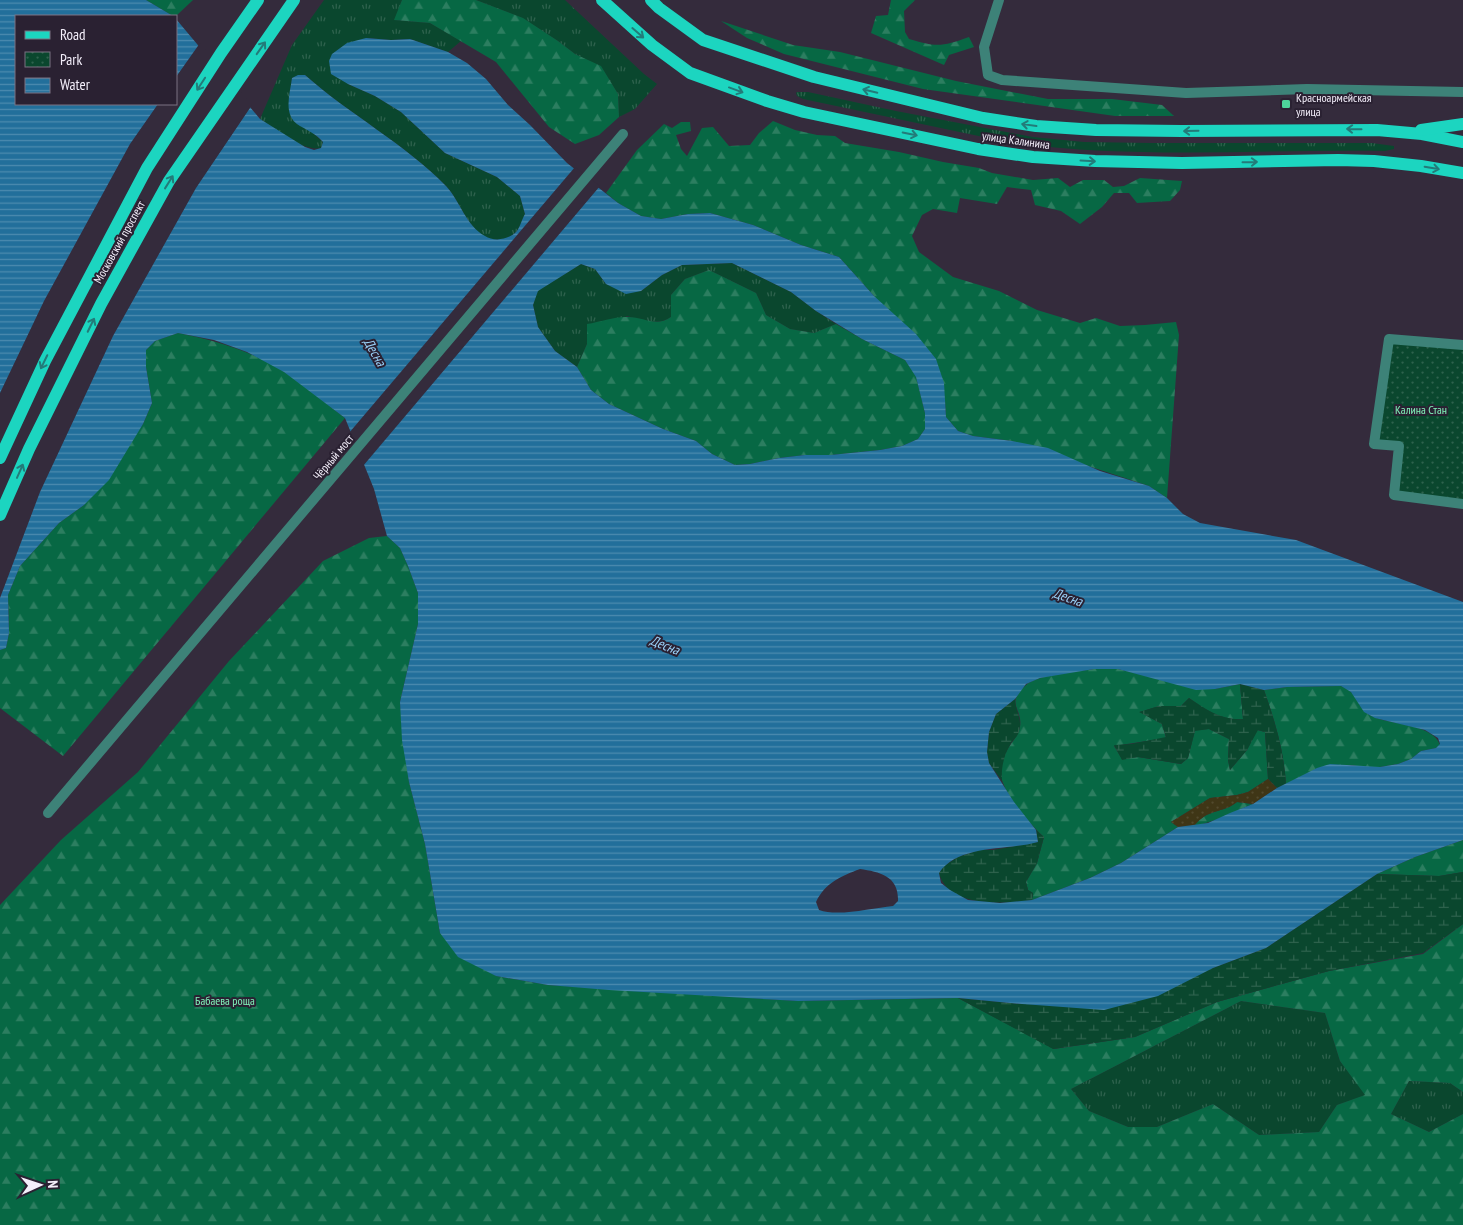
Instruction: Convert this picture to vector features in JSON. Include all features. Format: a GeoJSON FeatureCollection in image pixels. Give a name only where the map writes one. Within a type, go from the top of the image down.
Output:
{"type":"FeatureCollection","features":[{"type":"Feature","properties":{"kind":"main road","name":"Московский проспект"},"geometry":{"type":"LineString","coordinates":[[0,458],[45,361],[148,168],[221,53],[258,0]]}},
{"type":"Feature","properties":{"kind":"main road","name":"Московский проспект"},"geometry":{"type":"LineString","coordinates":[[0,515],[30,448],[101,304],[169,181],[294,0]]}},
{"type":"Feature","properties":{"kind":"main road","name":"улица Калинина"},"geometry":{"type":"LineString","coordinates":[[602,0],[652,45],[690,73],[804,112],[978,148],[1033,157],[1095,161],[1374,161],[1463,173]]}},
{"type":"Feature","properties":{"kind":"main road","name":"улица Калинина"},"geometry":{"type":"LineString","coordinates":[[651,0],[703,40],[814,77],[984,118],[1036,126],[1096,130],[1359,129],[1410,133],[1463,142]]}},
{"type":"Feature","properties":{"kind":"main road"},"geometry":{"type":"LineString","coordinates":[[1410,133],[1463,124]]}},
{"type":"Feature","properties":{"kind":"street"},"geometry":{"type":"LineString","coordinates":[[999,0],[984,47],[988,75],[1002,80],[1186,94],[1307,89],[1463,92]]}},
{"type":"Feature","properties":{"kind":"street","name":"Чёрный мост"},"geometry":{"type":"LineString","coordinates":[[48,813],[620,137]]}},
{"type":"Feature","properties":{"kind":"street"},"geometry":{"type":"LineString","coordinates":[[1463,345],[1389,339],[1374,444],[1399,446],[1394,496],[1463,504]]}},
{"type":"Feature","properties":{"kind":"green space"},"geometry":{"type":"Polygon","coordinates":[[[146,0],[193,0],[177,15],[171,15],[146,0]]]}},
{"type":"Feature","properties":{"kind":"green space"},"geometry":{"type":"Polygon","coordinates":[[[324,0],[402,0],[395,20],[430,23],[461,41],[448,52],[410,39],[366,38],[348,84],[375,96],[401,112],[445,153],[497,177],[520,196],[525,214],[514,234],[497,240],[489,239],[478,232],[468,220],[451,192],[430,171],[413,156],[305,75],[292,78],[291,89],[313,133],[323,142],[321,148],[306,147],[260,119],[292,45],[324,0]]]}},
{"type":"Feature","properties":{"kind":"green space"},"geometry":{"type":"Polygon","coordinates":[[[402,0],[476,0],[523,18],[575,54],[601,66],[618,94],[619,117],[599,135],[575,144],[549,127],[496,62],[430,23],[394,20],[402,0]]]}},
{"type":"Feature","properties":{"kind":"green space"},"geometry":{"type":"Polygon","coordinates":[[[476,0],[565,0],[657,84],[635,109],[619,117],[618,94],[601,67],[575,54],[522,18],[476,0]]]}},
{"type":"Feature","properties":{"kind":"green space"},"geometry":{"type":"Polygon","coordinates":[[[891,0],[915,0],[904,11],[905,32],[909,39],[939,45],[969,37],[974,47],[949,55],[944,65],[871,33],[876,16],[888,15],[891,0]]]}},
{"type":"Feature","properties":{"kind":"green space"},"geometry":{"type":"Polygon","coordinates":[[[721,21],[793,45],[840,52],[956,81],[1048,99],[1112,99],[1162,105],[1174,116],[1115,116],[923,89],[784,54],[747,38],[721,21]]]}},
{"type":"Feature","properties":{"kind":"green space"},"geometry":{"type":"Polygon","coordinates":[[[797,92],[808,92],[1033,137],[1084,142],[1372,143],[1394,146],[1394,149],[1385,151],[1196,153],[1101,151],[1054,147],[1007,142],[803,99],[797,96],[797,92]]]}},
{"type":"Feature","properties":{"kind":"green space"},"geometry":{"type":"Polygon","coordinates":[[[773,121],[795,130],[817,135],[835,136],[845,143],[979,168],[992,173],[1033,180],[1058,178],[1070,187],[1083,180],[1104,180],[1113,187],[1124,186],[1140,178],[1182,181],[1180,190],[1170,201],[1137,203],[1129,193],[1114,193],[1102,207],[1080,224],[1061,211],[1035,205],[1031,190],[1007,187],[997,204],[960,198],[957,213],[933,209],[922,215],[912,236],[919,252],[953,277],[999,291],[1037,310],[1080,323],[1096,318],[1120,326],[1176,322],[1179,335],[1167,498],[1149,486],[1012,441],[973,436],[958,431],[946,417],[945,401],[874,296],[839,257],[801,245],[753,225],[710,213],[688,214],[661,219],[641,216],[618,203],[606,193],[637,150],[664,124],[672,128],[681,122],[690,122],[691,131],[676,135],[681,149],[687,156],[702,128],[713,127],[729,146],[750,145],[759,133],[773,121]]]}},
{"type":"Feature","properties":{"kind":"green space"},"geometry":{"type":"Polygon","coordinates":[[[732,263],[791,292],[836,324],[814,333],[790,329],[766,315],[756,293],[709,270],[685,279],[671,295],[671,317],[655,322],[627,316],[587,344],[577,367],[555,351],[538,327],[533,305],[537,291],[581,264],[595,269],[606,284],[641,291],[662,275],[682,265],[732,263]]]}},
{"type":"Feature","properties":{"kind":"green space"},"geometry":{"type":"Polygon","coordinates":[[[709,270],[756,293],[766,315],[790,329],[814,333],[836,324],[905,360],[916,376],[925,413],[925,429],[918,439],[902,446],[880,450],[831,455],[805,455],[735,465],[712,454],[696,441],[663,429],[609,404],[591,390],[577,367],[587,344],[587,324],[621,317],[632,317],[654,322],[665,320],[671,317],[671,295],[685,279],[709,270]]]}},
{"type":"Feature","properties":{"kind":"green space"},"geometry":{"type":"Polygon","coordinates":[[[178,333],[206,339],[258,357],[299,382],[345,418],[63,756],[0,708],[0,650],[6,648],[9,633],[8,595],[20,566],[59,523],[84,505],[143,424],[152,403],[146,367],[146,350],[155,341],[178,333]]]}},
{"type":"Feature","properties":{"kind":"green space","name":"Калина Стан"},"geometry":{"type":"Polygon","coordinates":[[[1390,340],[1463,346],[1463,504],[1394,495],[1399,446],[1374,444],[1390,340]]]}},
{"type":"Feature","properties":{"kind":"green space","name":"Бабаева роща"},"geometry":{"type":"Polygon","coordinates":[[[387,536],[400,548],[418,593],[418,624],[400,702],[409,782],[425,844],[440,933],[496,976],[548,985],[798,1001],[958,998],[1054,1049],[1135,1037],[1217,1002],[1329,971],[1423,954],[1463,924],[1463,1092],[1450,1083],[1409,1081],[1391,1114],[1429,1132],[1463,1114],[1463,1225],[0,1225],[0,905],[61,840],[138,772],[229,661],[323,561],[369,538],[387,536]],[[1241,1001],[1071,1089],[1089,1111],[1128,1127],[1157,1127],[1213,1104],[1259,1135],[1319,1132],[1337,1105],[1365,1095],[1340,1061],[1325,1013],[1241,1001]]]}},
{"type":"Feature","properties":{"kind":"green space"},"geometry":{"type":"Polygon","coordinates":[[[1094,669],[1118,669],[1215,689],[1240,684],[1243,719],[1228,718],[1214,714],[1189,698],[1181,706],[1159,706],[1140,712],[1162,724],[1166,738],[1114,746],[1122,759],[1138,757],[1181,764],[1188,758],[1195,730],[1209,729],[1229,739],[1228,760],[1230,770],[1247,750],[1257,730],[1265,732],[1268,779],[1248,792],[1210,798],[1171,822],[1178,827],[1121,863],[1090,878],[1032,900],[1033,893],[1028,890],[1026,882],[1037,863],[1044,837],[1015,805],[1001,777],[1004,757],[1020,727],[1015,702],[1016,698],[1025,686],[1038,679],[1094,669]]]}},
{"type":"Feature","properties":{"kind":"green space"},"geometry":{"type":"Polygon","coordinates":[[[1240,684],[1264,690],[1278,736],[1286,784],[1277,788],[1268,779],[1265,732],[1258,730],[1247,750],[1230,770],[1228,760],[1229,739],[1209,729],[1195,731],[1188,758],[1181,764],[1138,757],[1122,760],[1114,745],[1131,744],[1166,737],[1162,724],[1139,712],[1159,706],[1181,706],[1189,698],[1221,716],[1243,719],[1240,684]]]}},
{"type":"Feature","properties":{"kind":"green space"},"geometry":{"type":"Polygon","coordinates":[[[1341,686],[1350,691],[1369,715],[1421,729],[1436,738],[1440,745],[1436,748],[1421,751],[1411,759],[1398,764],[1380,767],[1351,765],[1306,775],[1286,784],[1278,736],[1264,690],[1287,687],[1341,686]]]}},
{"type":"Feature","properties":{"kind":"green space"},"geometry":{"type":"Polygon","coordinates":[[[1015,699],[1020,729],[1005,757],[1002,781],[989,763],[987,752],[989,732],[996,714],[1015,699]]]}},
{"type":"Feature","properties":{"kind":"green space"},"geometry":{"type":"Polygon","coordinates":[[[1237,802],[1253,804],[1194,826],[1205,816],[1237,802]]]}},
{"type":"Feature","properties":{"kind":"green space"},"geometry":{"type":"Polygon","coordinates":[[[1036,830],[1044,837],[1037,863],[1026,882],[1028,890],[1033,893],[1032,900],[1007,902],[978,901],[953,893],[944,884],[939,873],[944,866],[958,857],[979,850],[993,850],[1038,842],[1036,830]]]}},
{"type":"Feature","properties":{"kind":"green space"},"geometry":{"type":"Polygon","coordinates":[[[1463,840],[1463,872],[1439,876],[1377,874],[1415,857],[1463,840]]]}},
{"type":"Feature","properties":{"kind":"green space"},"geometry":{"type":"Polygon","coordinates":[[[1463,872],[1463,924],[1423,953],[1329,971],[1217,1002],[1135,1037],[1053,1049],[958,998],[1022,1004],[1213,968],[1266,948],[1377,874],[1439,876],[1463,872]]]}},
{"type":"Feature","properties":{"kind":"green space"},"geometry":{"type":"Polygon","coordinates":[[[1241,1001],[1325,1013],[1340,1061],[1366,1095],[1337,1105],[1319,1132],[1259,1135],[1213,1104],[1157,1127],[1128,1127],[1089,1111],[1071,1089],[1241,1001]]]}},
{"type":"Feature","properties":{"kind":"green space"},"geometry":{"type":"Polygon","coordinates":[[[1409,1081],[1450,1083],[1463,1092],[1463,1114],[1429,1132],[1391,1114],[1409,1081]]]}},
{"type":"Feature","properties":{"kind":"sand"},"geometry":{"type":"Polygon","coordinates":[[[1268,779],[1277,788],[1253,804],[1237,802],[1205,816],[1194,826],[1178,827],[1171,822],[1210,798],[1248,792],[1268,779]]]}},
{"type":"Feature","properties":{"kind":"water","name":"Десна"},"geometry":{"type":"Polygon","coordinates":[[[0,0],[146,0],[171,15],[15,15],[15,105],[178,105],[178,21],[260,119],[305,147],[314,150],[321,148],[323,142],[294,122],[289,111],[288,104],[292,78],[298,75],[305,75],[413,156],[430,171],[451,192],[468,220],[478,232],[493,239],[506,238],[517,231],[525,214],[520,196],[497,177],[445,153],[401,112],[375,96],[331,74],[329,61],[332,54],[347,43],[366,38],[410,39],[448,52],[467,63],[486,79],[508,105],[567,163],[618,203],[641,216],[661,219],[688,214],[710,213],[753,225],[801,245],[839,257],[874,296],[916,334],[936,359],[944,383],[946,417],[958,431],[973,436],[1048,448],[1100,471],[1149,486],[1167,498],[1183,514],[1200,523],[1296,540],[1463,602],[1463,840],[1415,857],[1377,874],[1266,948],[1213,968],[1158,996],[1104,1010],[958,998],[798,1001],[548,985],[496,976],[458,957],[440,933],[425,844],[409,782],[402,740],[400,702],[418,624],[418,593],[400,548],[387,536],[374,489],[345,418],[284,372],[247,352],[214,340],[178,333],[155,341],[146,350],[146,367],[152,403],[143,424],[109,480],[84,505],[59,523],[20,566],[8,595],[9,633],[6,648],[0,650],[0,0]],[[732,263],[682,265],[662,275],[641,291],[626,294],[606,284],[595,269],[581,264],[538,291],[533,305],[538,327],[555,351],[577,367],[591,390],[609,404],[663,429],[696,441],[712,454],[735,465],[805,455],[831,455],[880,450],[902,446],[918,439],[925,429],[925,413],[916,377],[905,360],[862,339],[816,311],[791,292],[732,263]],[[1094,669],[1040,678],[1026,684],[1015,699],[996,714],[989,732],[987,752],[989,763],[1014,802],[1036,830],[1038,842],[984,850],[959,857],[939,873],[941,883],[950,890],[968,900],[1000,903],[1032,900],[1090,878],[1121,863],[1178,827],[1208,823],[1253,804],[1277,788],[1317,768],[1330,764],[1380,767],[1398,764],[1411,759],[1421,751],[1436,748],[1440,744],[1438,738],[1425,730],[1375,718],[1364,712],[1351,692],[1341,686],[1287,687],[1264,690],[1240,684],[1215,689],[1196,690],[1118,669],[1094,669]],[[860,869],[834,881],[824,890],[816,902],[819,910],[836,913],[855,911],[893,906],[898,901],[892,881],[881,874],[860,869]]]}},
{"type":"Feature","properties":{"kind":"pier"},"geometry":{"type":"Polygon","coordinates":[[[200,43],[252,105],[196,188],[113,336],[40,492],[0,598],[0,393],[44,301],[130,144],[157,105],[178,105],[178,74],[200,43]]]}},
{"type":"Feature","properties":{"kind":"pier"},"geometry":{"type":"Polygon","coordinates":[[[575,167],[600,186],[363,466],[349,433],[575,167]]]}},
{"type":"Feature","properties":{"kind":"place","name":"Красноармейская улица"},"geometry":{"type":"Point","coordinates":[1286,104]}}]}
